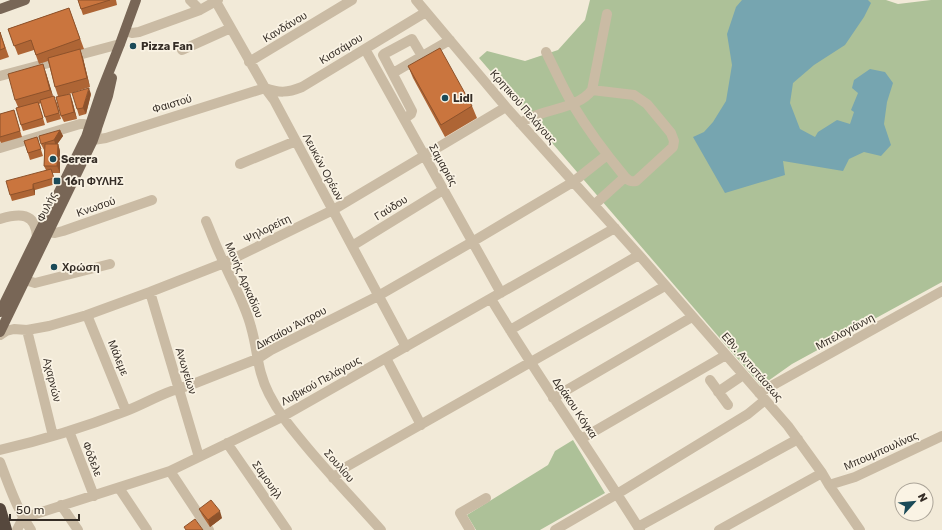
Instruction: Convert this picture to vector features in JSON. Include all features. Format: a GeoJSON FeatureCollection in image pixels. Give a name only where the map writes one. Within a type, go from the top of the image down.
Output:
{"type":"FeatureCollection","features":[{"type":"Feature","properties":{"kind":"highway"},"geometry":{"type":"LineString","coordinates":[[0,509],[6,530]]}},
{"type":"Feature","properties":{"kind":"main road"},"geometry":{"type":"LineString","coordinates":[[0,9],[25,0]]}},
{"type":"Feature","properties":{"kind":"main road","name":"Φυλής"},"geometry":{"type":"LineString","coordinates":[[0,333],[48,232],[108,96],[120,44],[136,0]]}},
{"type":"Feature","properties":{"kind":"main road","name":"Φυλής"},"geometry":{"type":"LineString","coordinates":[[0,312],[91,134]]}},
{"type":"Feature","properties":{"kind":"street"},"geometry":{"type":"LineString","coordinates":[[190,0],[200,10]]}},
{"type":"Feature","properties":{"kind":"street"},"geometry":{"type":"LineString","coordinates":[[125,31],[132,33],[139,32],[200,10],[217,0]]}},
{"type":"Feature","properties":{"kind":"street","name":"Λευκών Ορέων"},"geometry":{"type":"LineString","coordinates":[[217,0],[250,62],[265,88],[274,100],[296,140],[406,347]]}},
{"type":"Feature","properties":{"kind":"street","name":"Κανδάνου"},"geometry":{"type":"LineString","coordinates":[[250,62],[352,0]]}},
{"type":"Feature","properties":{"kind":"street","name":"Κρητικού Πελάγους"},"geometry":{"type":"LineString","coordinates":[[416,0],[506,107],[615,228]]}},
{"type":"Feature","properties":{"kind":"street","name":"Κισσάμου"},"geometry":{"type":"LineString","coordinates":[[265,88],[276,91],[290,92],[302,87],[426,12]]}},
{"type":"Feature","properties":{"kind":"street"},"geometry":{"type":"LineString","coordinates":[[520,123],[539,114],[583,98],[592,90],[607,14]]}},
{"type":"Feature","properties":{"kind":"street"},"geometry":{"type":"LineString","coordinates":[[182,50],[231,28]]}},
{"type":"Feature","properties":{"kind":"street"},"geometry":{"type":"LineString","coordinates":[[404,119],[411,114],[412,111],[384,55],[412,39],[422,56]]}},
{"type":"Feature","properties":{"kind":"street"},"geometry":{"type":"LineString","coordinates":[[393,73],[450,40]]}},
{"type":"Feature","properties":{"kind":"street"},"geometry":{"type":"LineString","coordinates":[[0,76],[120,44]]}},
{"type":"Feature","properties":{"kind":"street","name":"Σαμαριάς"},"geometry":{"type":"LineString","coordinates":[[365,49],[501,293]]}},
{"type":"Feature","properties":{"kind":"street"},"geometry":{"type":"LineString","coordinates":[[546,52],[572,103],[607,155],[628,180],[632,182],[636,181],[673,147],[674,141],[671,133],[647,104],[634,95],[592,90]]}},
{"type":"Feature","properties":{"kind":"street","name":"Φαιστού"},"geometry":{"type":"LineString","coordinates":[[0,148],[84,124],[91,134],[106,138],[265,88]]}},
{"type":"Feature","properties":{"kind":"street","name":"Ψηλορείτη"},"geometry":{"type":"LineString","coordinates":[[0,333],[14,329],[24,330],[49,326],[87,315],[224,263],[333,210],[506,107]]}},
{"type":"Feature","properties":{"kind":"street"},"geometry":{"type":"LineString","coordinates":[[240,164],[296,140]]}},
{"type":"Feature","properties":{"kind":"street","name":"Δικταίου Άντρου"},"geometry":{"type":"LineString","coordinates":[[0,450],[53,436],[126,411],[178,388],[188,386],[257,359],[271,350],[378,296],[472,242],[573,182],[607,155]]}},
{"type":"Feature","properties":{"kind":"street"},"geometry":{"type":"LineString","coordinates":[[594,205],[625,177]]}},
{"type":"Feature","properties":{"kind":"street","name":"Γαύδου"},"geometry":{"type":"LineString","coordinates":[[352,246],[443,190]]}},
{"type":"Feature","properties":{"kind":"street","name":"Κνωσού"},"geometry":{"type":"LineString","coordinates":[[48,232],[55,233],[63,231],[152,200]]}},
{"type":"Feature","properties":{"kind":"street"},"geometry":{"type":"LineString","coordinates":[[0,219],[15,214],[24,216],[34,224],[37,237]]}},
{"type":"Feature","properties":{"kind":"street","name":"Μονής Αρκαδίου"},"geometry":{"type":"LineString","coordinates":[[206,221],[246,310],[252,328],[262,379],[282,417]]}},
{"type":"Feature","properties":{"kind":"street","name":"Εθν. Αντιστάσεως"},"geometry":{"type":"LineString","coordinates":[[615,228],[798,439],[860,530]]}},
{"type":"Feature","properties":{"kind":"street","name":"Λυβικού Πελάγους"},"geometry":{"type":"LineString","coordinates":[[22,518],[170,471],[227,444],[282,417],[615,228]]}},
{"type":"Feature","properties":{"kind":"street"},"geometry":{"type":"LineString","coordinates":[[510,330],[639,255]]}},
{"type":"Feature","properties":{"kind":"street"},"geometry":{"type":"LineString","coordinates":[[25,280],[35,283],[110,264]]}},
{"type":"Feature","properties":{"kind":"street"},"geometry":{"type":"LineString","coordinates":[[333,478],[346,467],[665,286]]}},
{"type":"Feature","properties":{"kind":"street","name":"Μπελογιάννη"},"geometry":{"type":"LineString","coordinates":[[555,530],[748,414],[762,396],[942,291]]}},
{"type":"Feature","properties":{"kind":"street","name":"Ανωγείων"},"geometry":{"type":"LineString","coordinates":[[150,292],[199,457]]}},
{"type":"Feature","properties":{"kind":"street","name":"Δράκου Κόγκα"},"geometry":{"type":"LineString","coordinates":[[491,299],[553,398],[639,528]]}},
{"type":"Feature","properties":{"kind":"street"},"geometry":{"type":"LineString","coordinates":[[13,306],[11,312],[12,319],[16,325],[24,330]]}},
{"type":"Feature","properties":{"kind":"street","name":"Μάλεμε"},"geometry":{"type":"LineString","coordinates":[[87,315],[126,411]]}},
{"type":"Feature","properties":{"kind":"street"},"geometry":{"type":"LineString","coordinates":[[553,398],[692,317]]}},
{"type":"Feature","properties":{"kind":"street","name":"Αχαρνών"},"geometry":{"type":"LineString","coordinates":[[24,330],[53,436]]}},
{"type":"Feature","properties":{"kind":"street"},"geometry":{"type":"LineString","coordinates":[[581,439],[726,356]]}},
{"type":"Feature","properties":{"kind":"street"},"geometry":{"type":"LineString","coordinates":[[386,358],[421,425]]}},
{"type":"Feature","properties":{"kind":"street"},"geometry":{"type":"LineString","coordinates":[[718,392],[743,375]]}},
{"type":"Feature","properties":{"kind":"street"},"geometry":{"type":"LineString","coordinates":[[710,380],[728,405]]}},
{"type":"Feature","properties":{"kind":"street","name":"Σουλίου"},"geometry":{"type":"LineString","coordinates":[[282,417],[375,528]]}},
{"type":"Feature","properties":{"kind":"street","name":"Φόδελε"},"geometry":{"type":"LineString","coordinates":[[69,431],[94,496]]}},
{"type":"Feature","properties":{"kind":"street","name":"Μπουμπουλίνας"},"geometry":{"type":"LineString","coordinates":[[829,485],[855,477],[942,436]]}},
{"type":"Feature","properties":{"kind":"street"},"geometry":{"type":"LineString","coordinates":[[639,528],[798,439]]}},
{"type":"Feature","properties":{"kind":"street","name":"Σαμουήλ"},"geometry":{"type":"LineString","coordinates":[[227,444],[287,530]]}},
{"type":"Feature","properties":{"kind":"street"},"geometry":{"type":"LineString","coordinates":[[0,462],[22,518],[31,530]]}},
{"type":"Feature","properties":{"kind":"street"},"geometry":{"type":"LineString","coordinates":[[170,471],[209,530]]}},
{"type":"Feature","properties":{"kind":"street"},"geometry":{"type":"LineString","coordinates":[[719,530],[822,474]]}},
{"type":"Feature","properties":{"kind":"street"},"geometry":{"type":"LineString","coordinates":[[119,488],[146,530]]}},
{"type":"Feature","properties":{"kind":"street"},"geometry":{"type":"LineString","coordinates":[[470,530],[460,514],[486,498]]}},
{"type":"Feature","properties":{"kind":"street"},"geometry":{"type":"LineString","coordinates":[[61,505],[78,530]]}},
{"type":"Feature","properties":{"kind":"street"},"geometry":{"type":"LineString","coordinates":[[17,530],[22,518]]}},
{"type":"Feature","properties":{"kind":"green space"},"geometry":{"type":"Polygon","coordinates":[[[590,0],[886,0],[898,4],[942,0],[942,282],[792,364],[761,386],[479,58],[487,51],[525,61],[558,50],[585,20],[590,0]]]}},
{"type":"Feature","properties":{"kind":"green space"},"geometry":{"type":"Polygon","coordinates":[[[573,440],[605,493],[540,530],[476,530],[467,515],[548,465],[555,451],[573,440]]]}},
{"type":"Feature","properties":{"kind":"water"},"geometry":{"type":"Polygon","coordinates":[[[742,0],[868,0],[871,3],[864,17],[845,45],[814,65],[793,83],[790,103],[800,129],[815,137],[818,132],[837,120],[850,124],[854,112],[851,110],[858,93],[852,88],[854,80],[870,69],[885,72],[893,83],[887,102],[884,124],[891,145],[881,156],[864,152],[849,159],[843,171],[783,161],[785,175],[725,193],[693,137],[704,132],[713,122],[726,101],[732,65],[727,34],[736,7],[742,0]]]}},
{"type":"Feature","properties":{"kind":"building"},"geometry":{"type":"Polygon","coordinates":[[[78,0],[110,0],[81,9],[78,0]]]}},
{"type":"Feature","properties":{"kind":"building"},"geometry":{"type":"Polygon","coordinates":[[[69,8],[80,39],[36,55],[31,40],[14,46],[8,29],[69,8]]]}},
{"type":"Feature","properties":{"kind":"building"},"geometry":{"type":"Polygon","coordinates":[[[0,32],[5,48],[0,50],[0,32]]]}},
{"type":"Feature","properties":{"kind":"building","name":"Lidl"},"geometry":{"type":"Polygon","coordinates":[[[440,48],[472,106],[441,125],[408,66],[440,48]]]}},
{"type":"Feature","properties":{"kind":"building"},"geometry":{"type":"Polygon","coordinates":[[[80,49],[87,78],[55,87],[48,58],[80,49]]]}},
{"type":"Feature","properties":{"kind":"building"},"geometry":{"type":"Polygon","coordinates":[[[43,64],[50,90],[15,100],[8,74],[43,64]]]}},
{"type":"Feature","properties":{"kind":"building"},"geometry":{"type":"Polygon","coordinates":[[[89,88],[83,108],[77,109],[72,93],[89,88]]]}},
{"type":"Feature","properties":{"kind":"building"},"geometry":{"type":"Polygon","coordinates":[[[70,94],[74,112],[61,116],[56,97],[70,94]]]}},
{"type":"Feature","properties":{"kind":"building"},"geometry":{"type":"Polygon","coordinates":[[[54,96],[59,113],[45,117],[40,100],[54,96]]]}},
{"type":"Feature","properties":{"kind":"building"},"geometry":{"type":"Polygon","coordinates":[[[38,102],[43,118],[21,125],[16,108],[38,102]]]}},
{"type":"Feature","properties":{"kind":"building"},"geometry":{"type":"Polygon","coordinates":[[[14,110],[20,131],[0,137],[0,114],[14,110]]]}},
{"type":"Feature","properties":{"kind":"building"},"geometry":{"type":"Polygon","coordinates":[[[60,130],[54,140],[41,144],[39,136],[60,130]]]}},
{"type":"Feature","properties":{"kind":"building"},"geometry":{"type":"Polygon","coordinates":[[[37,137],[41,149],[28,153],[24,141],[37,137]]]}},
{"type":"Feature","properties":{"kind":"building"},"geometry":{"type":"Polygon","coordinates":[[[45,144],[58,144],[57,166],[44,166],[45,144]]]}},
{"type":"Feature","properties":{"kind":"building"},"geometry":{"type":"Polygon","coordinates":[[[51,169],[54,178],[33,184],[33,189],[10,195],[6,181],[51,169]]]}},
{"type":"Feature","properties":{"kind":"building"},"geometry":{"type":"Polygon","coordinates":[[[211,500],[220,511],[208,520],[199,509],[211,500]]]}},
{"type":"Feature","properties":{"kind":"building"},"geometry":{"type":"Polygon","coordinates":[[[195,519],[203,530],[186,530],[184,527],[195,519]]]}},
{"type":"Feature","properties":{"kind":"place","name":"Pizza Fan"},"geometry":{"type":"Point","coordinates":[133,46]}},
{"type":"Feature","properties":{"kind":"place","name":"Lidl"},"geometry":{"type":"Point","coordinates":[445,98]}},
{"type":"Feature","properties":{"kind":"place","name":"Serera"},"geometry":{"type":"Point","coordinates":[53,159]}},
{"type":"Feature","properties":{"kind":"place","name":"16η ΦΥΛΗΣ"},"geometry":{"type":"Point","coordinates":[57,181]}},
{"type":"Feature","properties":{"kind":"place","name":"Χρώση"},"geometry":{"type":"Point","coordinates":[54,267]}}]}
